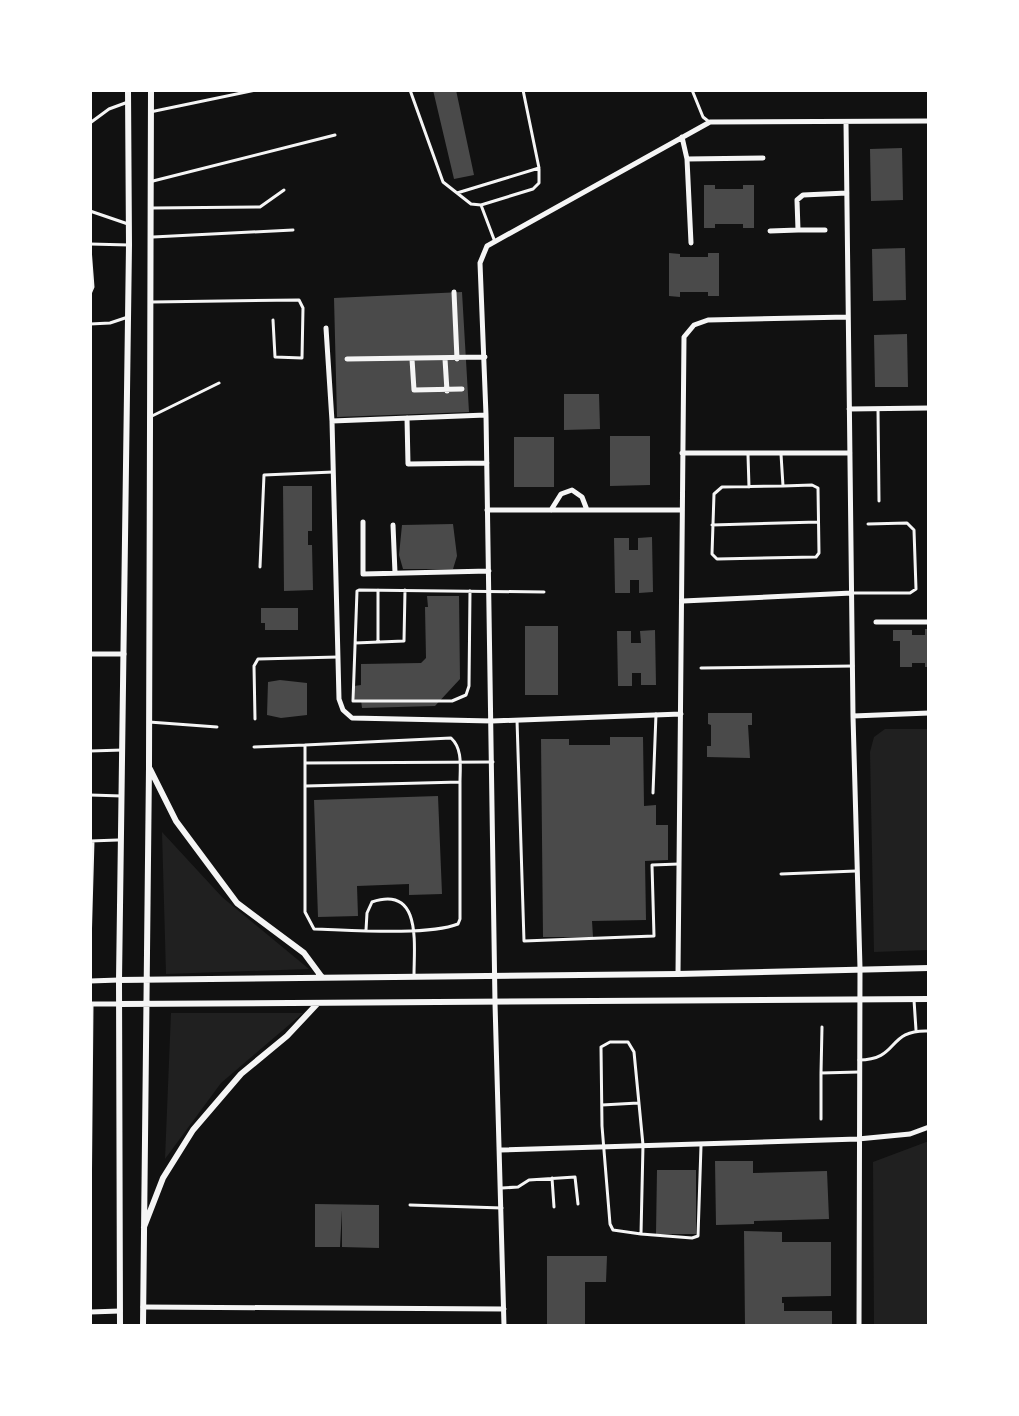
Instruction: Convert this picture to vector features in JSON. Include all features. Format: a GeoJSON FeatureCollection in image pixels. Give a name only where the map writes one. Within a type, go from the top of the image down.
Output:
{"type":"FeatureCollection","features":[{"type":"Feature","properties":{"kind":"street"},"geometry":{"type":"LineString","coordinates":[[120,1326],[119,980],[129,245],[128,90]]}},
{"type":"Feature","properties":{"kind":"street"},"geometry":{"type":"LineString","coordinates":[[143,1326],[151,90]]}},
{"type":"Feature","properties":{"kind":"street"},"geometry":{"type":"LineString","coordinates":[[504,1326],[495,1003],[485,357],[480,263],[487,246],[710,122],[929,121]]}},
{"type":"Feature","properties":{"kind":"street"},"geometry":{"type":"LineString","coordinates":[[846,122],[853,716],[860,968],[859,1326]]}},
{"type":"Feature","properties":{"kind":"street"},"geometry":{"type":"LineString","coordinates":[[682,137],[687,159],[691,243]]}},
{"type":"Feature","properties":{"kind":"street"},"geometry":{"type":"LineString","coordinates":[[687,159],[763,158]]}},
{"type":"Feature","properties":{"kind":"street"},"geometry":{"type":"LineString","coordinates":[[798,230],[799,196],[847,193]]}},
{"type":"Feature","properties":{"kind":"street"},"geometry":{"type":"LineString","coordinates":[[770,231],[825,230]]}},
{"type":"Feature","properties":{"kind":"street"},"geometry":{"type":"LineString","coordinates":[[454,292],[457,359]]}},
{"type":"Feature","properties":{"kind":"street"},"geometry":{"type":"LineString","coordinates":[[678,974],[684,337],[694,325],[708,320],[848,317]]}},
{"type":"Feature","properties":{"kind":"street"},"geometry":{"type":"LineString","coordinates":[[326,328],[332,421],[339,699],[343,710],[352,718],[492,721],[681,714]]}},
{"type":"Feature","properties":{"kind":"street"},"geometry":{"type":"LineString","coordinates":[[347,359],[485,357]]}},
{"type":"Feature","properties":{"kind":"street"},"geometry":{"type":"LineString","coordinates":[[412,359],[414,390],[462,389]]}},
{"type":"Feature","properties":{"kind":"street"},"geometry":{"type":"LineString","coordinates":[[445,359],[447,391]]}},
{"type":"Feature","properties":{"kind":"street"},"geometry":{"type":"LineString","coordinates":[[849,409],[929,408]]}},
{"type":"Feature","properties":{"kind":"street"},"geometry":{"type":"LineString","coordinates":[[332,421],[486,415]]}},
{"type":"Feature","properties":{"kind":"street"},"geometry":{"type":"LineString","coordinates":[[407,418],[408,464],[487,463]]}},
{"type":"Feature","properties":{"kind":"street"},"geometry":{"type":"LineString","coordinates":[[682,453],[850,453]]}},
{"type":"Feature","properties":{"kind":"street"},"geometry":{"type":"LineString","coordinates":[[551,510],[561,494],[572,490],[582,497],[587,510]]}},
{"type":"Feature","properties":{"kind":"street"},"geometry":{"type":"LineString","coordinates":[[487,510],[682,510]]}},
{"type":"Feature","properties":{"kind":"street"},"geometry":{"type":"LineString","coordinates":[[363,522],[363,574],[489,571]]}},
{"type":"Feature","properties":{"kind":"street"},"geometry":{"type":"LineString","coordinates":[[393,525],[395,573]]}},
{"type":"Feature","properties":{"kind":"street"},"geometry":{"type":"LineString","coordinates":[[683,601],[852,593]]}},
{"type":"Feature","properties":{"kind":"street"},"geometry":{"type":"LineString","coordinates":[[876,622],[929,622]]}},
{"type":"Feature","properties":{"kind":"street"},"geometry":{"type":"LineString","coordinates":[[90,654],[124,654]]}},
{"type":"Feature","properties":{"kind":"street"},"geometry":{"type":"LineString","coordinates":[[853,716],[929,713]]}},
{"type":"Feature","properties":{"kind":"street"},"geometry":{"type":"LineString","coordinates":[[149,767],[176,821],[237,903],[304,953],[321,976]]}},
{"type":"Feature","properties":{"kind":"street"},"geometry":{"type":"LineString","coordinates":[[90,981],[929,968]]}},
{"type":"Feature","properties":{"kind":"street"},"geometry":{"type":"LineString","coordinates":[[91,1004],[929,999]]}},
{"type":"Feature","properties":{"kind":"street"},"geometry":{"type":"LineString","coordinates":[[143,1230],[163,1178],[193,1130],[241,1074],[287,1036],[317,1004]]}},
{"type":"Feature","properties":{"kind":"street"},"geometry":{"type":"LineString","coordinates":[[500,1150],[858,1139],[910,1134],[929,1127]]}},
{"type":"Feature","properties":{"kind":"street"},"geometry":{"type":"LineString","coordinates":[[143,1307],[504,1309]]}},
{"type":"Feature","properties":{"kind":"street"},"geometry":{"type":"LineString","coordinates":[[90,1312],[120,1311]]}},
{"type":"Feature","properties":{"kind":"lane"},"geometry":{"type":"LineString","coordinates":[[150,112],[256,90]]}},
{"type":"Feature","properties":{"kind":"lane"},"geometry":{"type":"LineString","coordinates":[[410,90],[443,182],[471,204],[481,205],[533,189],[539,183],[539,168],[523,90]]}},
{"type":"Feature","properties":{"kind":"lane"},"geometry":{"type":"LineString","coordinates":[[692,90],[703,117],[710,122]]}},
{"type":"Feature","properties":{"kind":"lane"},"geometry":{"type":"LineString","coordinates":[[90,123],[109,109],[128,102]]}},
{"type":"Feature","properties":{"kind":"lane"},"geometry":{"type":"LineString","coordinates":[[149,181],[335,135]]}},
{"type":"Feature","properties":{"kind":"lane"},"geometry":{"type":"LineString","coordinates":[[457,193],[539,168]]}},
{"type":"Feature","properties":{"kind":"lane"},"geometry":{"type":"LineString","coordinates":[[149,208],[260,207],[284,190]]}},
{"type":"Feature","properties":{"kind":"lane"},"geometry":{"type":"LineString","coordinates":[[481,205],[495,242]]}},
{"type":"Feature","properties":{"kind":"lane"},"geometry":{"type":"LineString","coordinates":[[90,211],[128,224]]}},
{"type":"Feature","properties":{"kind":"lane"},"geometry":{"type":"LineString","coordinates":[[149,237],[293,230]]}},
{"type":"Feature","properties":{"kind":"lane"},"geometry":{"type":"LineString","coordinates":[[90,294],[93,287],[90,246],[129,245]]}},
{"type":"Feature","properties":{"kind":"lane"},"geometry":{"type":"LineString","coordinates":[[148,302],[299,300],[303,308],[302,358],[275,357],[273,320]]}},
{"type":"Feature","properties":{"kind":"lane"},"geometry":{"type":"LineString","coordinates":[[90,324],[110,323],[128,317]]}},
{"type":"Feature","properties":{"kind":"lane"},"geometry":{"type":"LineString","coordinates":[[148,417],[219,383]]}},
{"type":"Feature","properties":{"kind":"lane"},"geometry":{"type":"LineString","coordinates":[[878,409],[879,501]]}},
{"type":"Feature","properties":{"kind":"lane"},"geometry":{"type":"LineString","coordinates":[[748,453],[749,487]]}},
{"type":"Feature","properties":{"kind":"lane"},"geometry":{"type":"LineString","coordinates":[[781,453],[783,486]]}},
{"type":"Feature","properties":{"kind":"lane"},"geometry":{"type":"LineString","coordinates":[[260,567],[264,475],[333,472]]}},
{"type":"Feature","properties":{"kind":"lane"},"geometry":{"type":"LineString","coordinates":[[816,486],[819,553],[813,558],[724,561],[712,554],[714,494],[722,487],[749,487],[816,486]]}},
{"type":"Feature","properties":{"kind":"lane"},"geometry":{"type":"LineString","coordinates":[[712,525],[818,522]]}},
{"type":"Feature","properties":{"kind":"lane"},"geometry":{"type":"LineString","coordinates":[[852,593],[910,593],[916,589],[914,530],[911,525],[868,524]]}},
{"type":"Feature","properties":{"kind":"lane"},"geometry":{"type":"LineString","coordinates":[[470,591],[469,686],[466,695],[452,701],[355,703],[352,696],[356,593],[359,590],[405,590],[544,592]]}},
{"type":"Feature","properties":{"kind":"lane"},"geometry":{"type":"LineString","coordinates":[[378,590],[378,643]]}},
{"type":"Feature","properties":{"kind":"lane"},"geometry":{"type":"LineString","coordinates":[[354,643],[400,642],[405,638],[405,590]]}},
{"type":"Feature","properties":{"kind":"lane"},"geometry":{"type":"LineString","coordinates":[[255,719],[254,666],[258,659],[338,657]]}},
{"type":"Feature","properties":{"kind":"lane"},"geometry":{"type":"LineString","coordinates":[[701,668],[853,666]]}},
{"type":"Feature","properties":{"kind":"lane"},"geometry":{"type":"LineString","coordinates":[[653,793],[656,714]]}},
{"type":"Feature","properties":{"kind":"lane"},"geometry":{"type":"LineString","coordinates":[[517,720],[524,941],[654,936],[652,865],[679,864]]}},
{"type":"Feature","properties":{"kind":"lane"},"geometry":{"type":"LineString","coordinates":[[149,722],[217,727]]}},
{"type":"Feature","properties":{"kind":"lane"},"geometry":{"type":"LineString","coordinates":[[254,747],[451,738],[457,743],[460,762],[458,924],[451,927],[366,930],[314,929],[309,924],[305,912],[305,745]]}},
{"type":"Feature","properties":{"kind":"lane"},"geometry":{"type":"LineString","coordinates":[[90,751],[123,750]]}},
{"type":"Feature","properties":{"kind":"lane"},"geometry":{"type":"LineString","coordinates":[[305,763],[493,762]]}},
{"type":"Feature","properties":{"kind":"lane"},"geometry":{"type":"LineString","coordinates":[[306,786],[460,782]]}},
{"type":"Feature","properties":{"kind":"lane"},"geometry":{"type":"LineString","coordinates":[[90,795],[122,796]]}},
{"type":"Feature","properties":{"kind":"lane"},"geometry":{"type":"LineString","coordinates":[[90,946],[92,841],[121,840]]}},
{"type":"Feature","properties":{"kind":"lane"},"geometry":{"type":"LineString","coordinates":[[781,874],[856,871]]}},
{"type":"Feature","properties":{"kind":"lane"},"geometry":{"type":"LineString","coordinates":[[366,930],[367,913],[372,902],[384,898],[401,901],[409,911],[413,929],[414,976]]}},
{"type":"Feature","properties":{"kind":"lane"},"geometry":{"type":"LineString","coordinates":[[914,1000],[916,1030]]}},
{"type":"Feature","properties":{"kind":"lane"},"geometry":{"type":"LineString","coordinates":[[90,1225],[91,1004]]}},
{"type":"Feature","properties":{"kind":"lane"},"geometry":{"type":"LineString","coordinates":[[821,1119],[822,1027]]}},
{"type":"Feature","properties":{"kind":"lane"},"geometry":{"type":"LineString","coordinates":[[859,1060],[876,1060],[884,1056],[902,1035],[916,1030],[929,1031]]}},
{"type":"Feature","properties":{"kind":"lane"},"geometry":{"type":"LineString","coordinates":[[641,1234],[643,1145],[632,1044],[604,1044],[601,1047],[602,1105],[610,1224],[618,1232],[641,1234],[692,1238],[698,1236],[701,1144]]}},
{"type":"Feature","properties":{"kind":"lane"},"geometry":{"type":"LineString","coordinates":[[821,1073],[859,1072]]}},
{"type":"Feature","properties":{"kind":"lane"},"geometry":{"type":"LineString","coordinates":[[602,1105],[638,1103]]}},
{"type":"Feature","properties":{"kind":"lane"},"geometry":{"type":"LineString","coordinates":[[502,1188],[518,1187],[529,1180],[575,1177],[578,1204]]}},
{"type":"Feature","properties":{"kind":"lane"},"geometry":{"type":"LineString","coordinates":[[552,1178],[554,1207]]}},
{"type":"Feature","properties":{"kind":"lane"},"geometry":{"type":"LineString","coordinates":[[410,1205],[502,1208]]}},
{"type":"Feature","properties":{"kind":"shaded area"},"geometry":{"type":"Polygon","coordinates":[[[885,729],[929,729],[929,950],[874,952],[870,752],[874,737],[885,729]]]}},
{"type":"Feature","properties":{"kind":"shaded area"},"geometry":{"type":"Polygon","coordinates":[[[162,832],[222,897],[309,969],[166,974],[162,832]]]}},
{"type":"Feature","properties":{"kind":"shaded area"},"geometry":{"type":"Polygon","coordinates":[[[171,1013],[303,1013],[221,1083],[165,1159],[171,1013]]]}},
{"type":"Feature","properties":{"kind":"shaded area"},"geometry":{"type":"Polygon","coordinates":[[[929,1141],[929,1326],[874,1326],[873,1162],[929,1141]]]}},
{"type":"Feature","properties":{"kind":"building"},"geometry":{"type":"Polygon","coordinates":[[[433,90],[456,90],[474,175],[454,179],[433,90]]]}},
{"type":"Feature","properties":{"kind":"building"},"geometry":{"type":"Polygon","coordinates":[[[902,148],[903,200],[871,201],[870,149],[902,148]]]}},
{"type":"Feature","properties":{"kind":"building"},"geometry":{"type":"Polygon","coordinates":[[[704,185],[715,185],[715,189],[743,189],[743,185],[754,185],[754,228],[743,228],[743,224],[715,224],[715,228],[704,228],[704,185]]]}},
{"type":"Feature","properties":{"kind":"building"},"geometry":{"type":"Polygon","coordinates":[[[905,248],[906,300],[873,301],[872,249],[905,248]]]}},
{"type":"Feature","properties":{"kind":"building"},"geometry":{"type":"Polygon","coordinates":[[[669,253],[680,254],[680,257],[708,257],[708,253],[719,253],[719,296],[708,296],[708,292],[680,292],[680,297],[669,296],[669,253]]]}},
{"type":"Feature","properties":{"kind":"building"},"geometry":{"type":"Polygon","coordinates":[[[462,292],[469,412],[337,417],[334,298],[462,292]]]}},
{"type":"Feature","properties":{"kind":"building"},"geometry":{"type":"Polygon","coordinates":[[[907,334],[908,387],[875,387],[874,335],[907,334]]]}},
{"type":"Feature","properties":{"kind":"building"},"geometry":{"type":"Polygon","coordinates":[[[564,394],[599,394],[600,429],[564,430],[564,394]]]}},
{"type":"Feature","properties":{"kind":"building"},"geometry":{"type":"Polygon","coordinates":[[[610,436],[650,436],[650,485],[610,486],[610,436]]]}},
{"type":"Feature","properties":{"kind":"building"},"geometry":{"type":"Polygon","coordinates":[[[514,437],[554,437],[554,487],[514,487],[514,437]]]}},
{"type":"Feature","properties":{"kind":"building"},"geometry":{"type":"Polygon","coordinates":[[[283,486],[312,486],[312,531],[308,531],[308,545],[312,545],[313,590],[284,591],[283,486]]]}},
{"type":"Feature","properties":{"kind":"building"},"geometry":{"type":"Polygon","coordinates":[[[453,524],[457,556],[453,569],[403,569],[399,555],[402,525],[453,524]]]}},
{"type":"Feature","properties":{"kind":"building"},"geometry":{"type":"Polygon","coordinates":[[[652,537],[653,592],[639,593],[639,580],[630,580],[630,593],[615,593],[614,538],[629,538],[629,550],[638,550],[638,538],[652,537]]]}},
{"type":"Feature","properties":{"kind":"building"},"geometry":{"type":"Polygon","coordinates":[[[427,596],[459,596],[460,679],[435,706],[362,708],[361,700],[355,701],[354,686],[361,685],[361,664],[421,663],[426,658],[427,596]]]}},
{"type":"Feature","properties":{"kind":"building"},"geometry":{"type":"Polygon","coordinates":[[[261,608],[298,608],[298,630],[265,630],[265,623],[261,623],[261,608]]]}},
{"type":"Feature","properties":{"kind":"building"},"geometry":{"type":"Polygon","coordinates":[[[525,626],[558,626],[558,695],[525,695],[525,626]]]}},
{"type":"Feature","properties":{"kind":"building"},"geometry":{"type":"Polygon","coordinates":[[[925,629],[929,629],[929,667],[925,667],[925,663],[912,663],[912,667],[900,667],[900,641],[893,641],[893,630],[912,630],[912,635],[925,635],[925,629]]]}},
{"type":"Feature","properties":{"kind":"building"},"geometry":{"type":"Polygon","coordinates":[[[655,630],[656,685],[641,685],[641,673],[632,673],[632,686],[618,686],[617,631],[631,631],[631,643],[641,643],[640,631],[655,630]]]}},
{"type":"Feature","properties":{"kind":"building"},"geometry":{"type":"Polygon","coordinates":[[[268,682],[307,683],[307,715],[281,718],[267,715],[268,682]]]}},
{"type":"Feature","properties":{"kind":"building"},"geometry":{"type":"Polygon","coordinates":[[[708,713],[752,713],[752,725],[748,725],[750,758],[707,757],[707,746],[711,746],[708,713]]]}},
{"type":"Feature","properties":{"kind":"building"},"geometry":{"type":"Polygon","coordinates":[[[610,737],[643,737],[644,806],[656,805],[656,825],[668,825],[668,860],[645,861],[646,920],[592,921],[593,937],[543,937],[541,739],[569,739],[569,745],[610,745],[610,737]]]}},
{"type":"Feature","properties":{"kind":"building"},"geometry":{"type":"Polygon","coordinates":[[[438,796],[442,894],[409,895],[409,884],[357,886],[358,916],[318,917],[314,800],[438,796]]]}},
{"type":"Feature","properties":{"kind":"building"},"geometry":{"type":"Polygon","coordinates":[[[715,1161],[753,1161],[753,1173],[827,1171],[829,1219],[716,1225],[715,1161]]]}},
{"type":"Feature","properties":{"kind":"building"},"geometry":{"type":"Polygon","coordinates":[[[657,1170],[696,1170],[696,1234],[656,1234],[657,1170]]]}},
{"type":"Feature","properties":{"kind":"building"},"geometry":{"type":"Polygon","coordinates":[[[315,1204],[379,1205],[379,1248],[342,1247],[342,1210],[340,1247],[315,1247],[315,1204]]]}},
{"type":"Feature","properties":{"kind":"building"},"geometry":{"type":"Polygon","coordinates":[[[744,1231],[782,1232],[782,1242],[831,1242],[831,1296],[782,1297],[782,1303],[784,1311],[832,1311],[832,1326],[745,1326],[744,1231]]]}},
{"type":"Feature","properties":{"kind":"building"},"geometry":{"type":"Polygon","coordinates":[[[547,1256],[607,1256],[606,1282],[585,1282],[585,1326],[547,1326],[547,1256]]]}}]}
